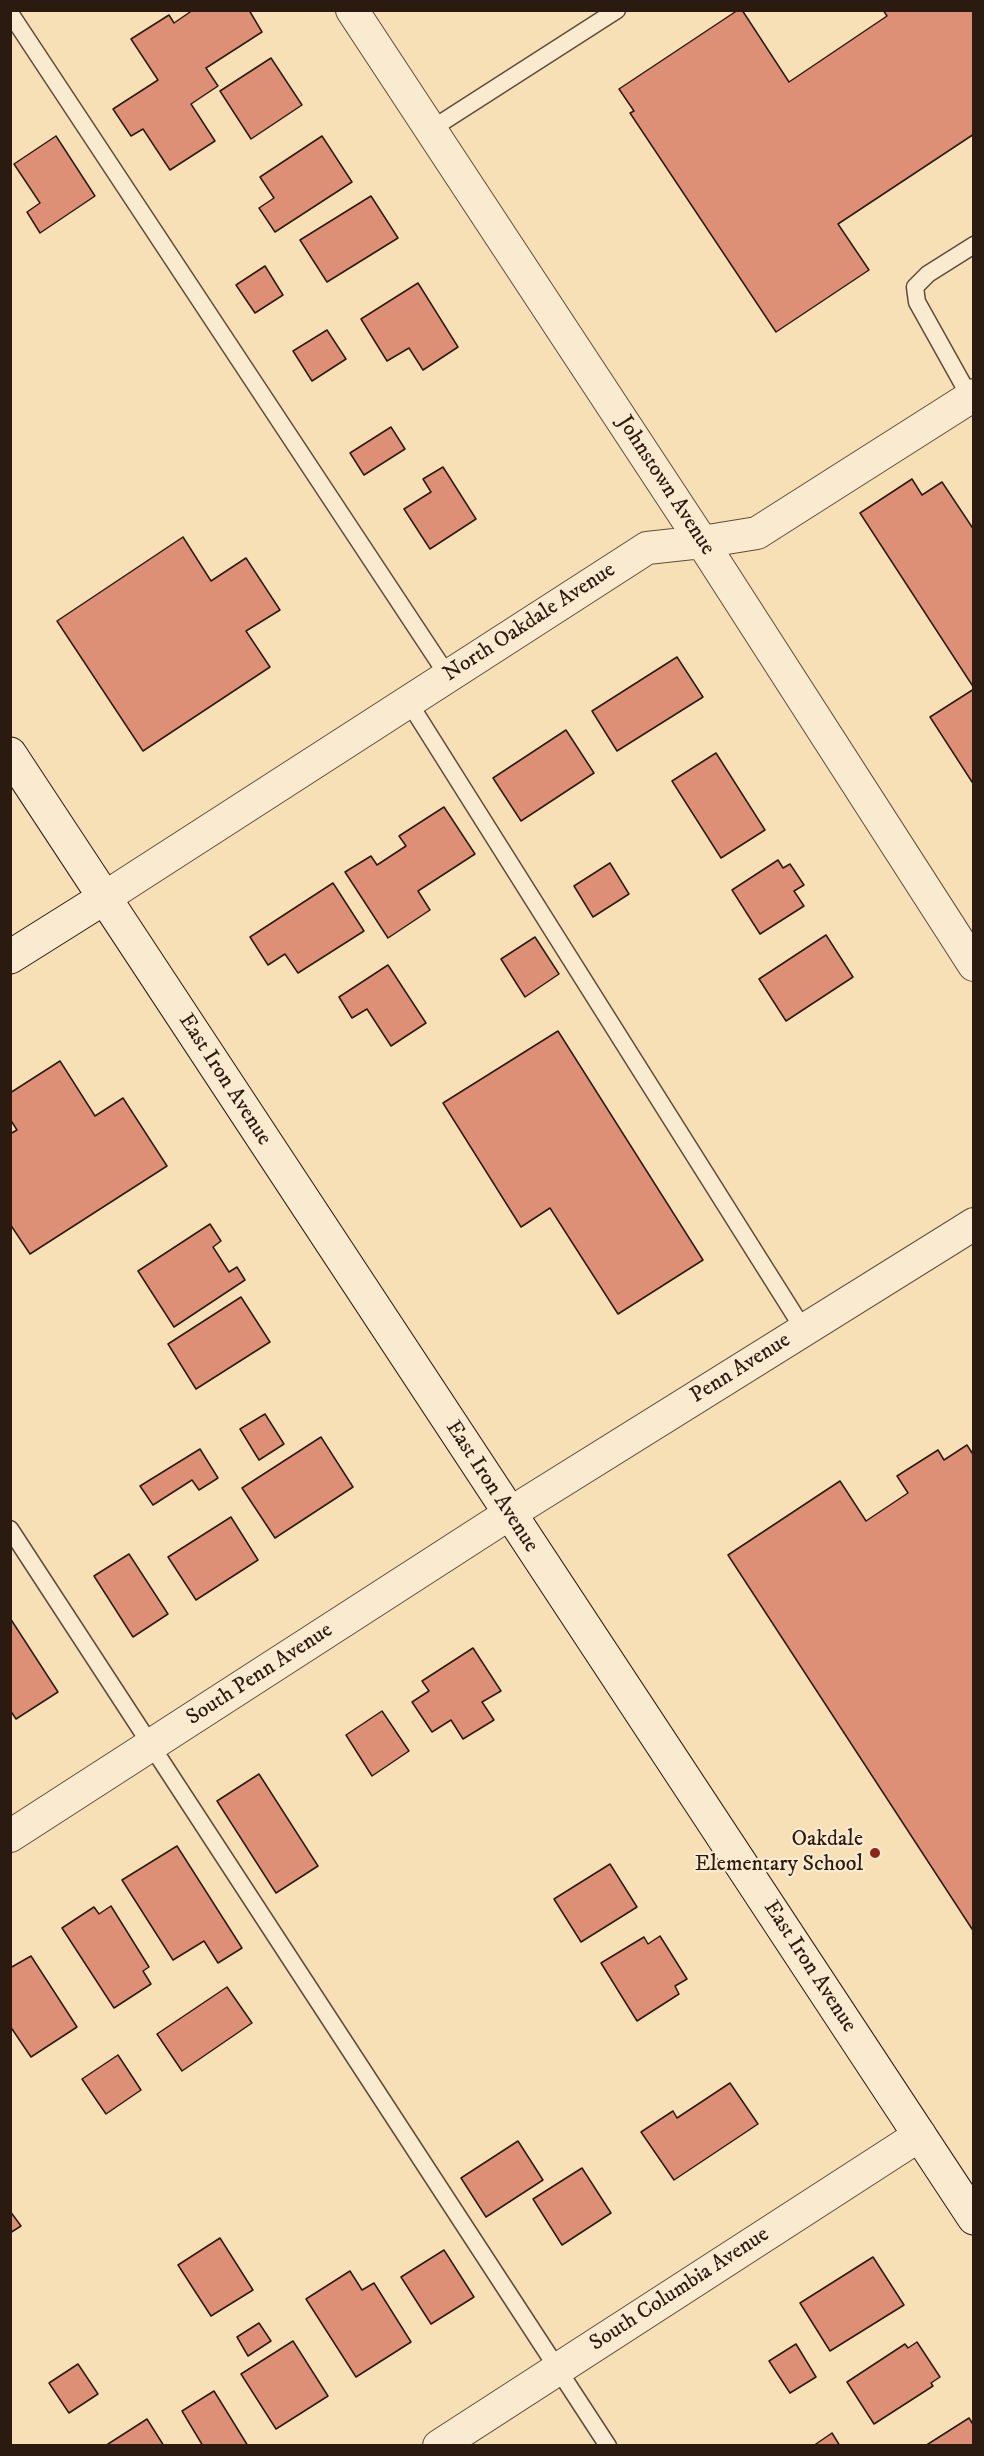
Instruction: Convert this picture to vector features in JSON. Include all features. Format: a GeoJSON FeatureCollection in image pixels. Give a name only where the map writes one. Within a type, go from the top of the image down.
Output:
{"type":"FeatureCollection","features":[{"type":"Feature","properties":{"kind":"street","name":"Johnstown Avenue"},"geometry":{"type":"LineString","coordinates":[[352,10],[702,542],[974,964]]}},
{"type":"Feature","properties":{"kind":"street","name":"North Oakdale Avenue"},"geometry":{"type":"LineString","coordinates":[[104,898],[647,548],[757,533],[972,396]]}},
{"type":"Feature","properties":{"kind":"street","name":"East Iron Avenue"},"geometry":{"type":"LineString","coordinates":[[10,754],[974,2218]]}},
{"type":"Feature","properties":{"kind":"street"},"geometry":{"type":"LineString","coordinates":[[10,957],[104,898]]}},
{"type":"Feature","properties":{"kind":"street","name":"Penn Avenue"},"geometry":{"type":"LineString","coordinates":[[509,1514],[974,1224]]}},
{"type":"Feature","properties":{"kind":"street","name":"South Penn Avenue"},"geometry":{"type":"LineString","coordinates":[[10,1836],[509,1514]]}},
{"type":"Feature","properties":{"kind":"street","name":"South Columbia Avenue"},"geometry":{"type":"LineString","coordinates":[[439,2445],[920,2135]]}},
{"type":"Feature","properties":{"kind":"lane"},"geometry":{"type":"LineString","coordinates":[[430,130],[617,10]]}},
{"type":"Feature","properties":{"kind":"lane"},"geometry":{"type":"LineString","coordinates":[[10,13],[448,676]]}},
{"type":"Feature","properties":{"kind":"lane"},"geometry":{"type":"LineString","coordinates":[[972,396],[917,302],[915,287],[928,274],[974,245]]}},
{"type":"Feature","properties":{"kind":"lane"},"geometry":{"type":"LineString","coordinates":[[408,702],[804,1330]]}},
{"type":"Feature","properties":{"kind":"lane"},"geometry":{"type":"LineString","coordinates":[[10,1529],[608,2445]]}},
{"type":"Feature","properties":{"kind":"building"},"geometry":{"type":"Polygon","coordinates":[[[193,10],[249,10],[262,32],[206,68],[218,86],[191,104],[215,141],[170,170],[143,129],[131,136],[113,109],[158,80],[131,39],[169,15],[174,23],[193,10]]]}},
{"type":"Feature","properties":{"kind":"building"},"geometry":{"type":"Polygon","coordinates":[[[738,10],[742,10],[789,82],[887,16],[883,10],[974,10],[974,134],[838,224],[869,270],[776,332],[630,113],[634,111],[619,89],[738,10]]]}},
{"type":"Feature","properties":{"kind":"building"},"geometry":{"type":"Polygon","coordinates":[[[271,58],[302,105],[251,139],[220,91],[271,58]]]}},
{"type":"Feature","properties":{"kind":"building"},"geometry":{"type":"Polygon","coordinates":[[[56,136],[95,196],[40,233],[27,212],[40,203],[14,164],[56,136]]]}},
{"type":"Feature","properties":{"kind":"building"},"geometry":{"type":"Polygon","coordinates":[[[322,136],[352,182],[275,232],[259,208],[274,198],[260,177],[322,136]]]}},
{"type":"Feature","properties":{"kind":"building"},"geometry":{"type":"Polygon","coordinates":[[[371,196],[398,238],[327,282],[300,240],[371,196]]]}},
{"type":"Feature","properties":{"kind":"building"},"geometry":{"type":"Polygon","coordinates":[[[265,266],[283,295],[255,313],[236,285],[265,266]]]}},
{"type":"Feature","properties":{"kind":"building"},"geometry":{"type":"Polygon","coordinates":[[[418,283],[458,347],[423,370],[409,348],[387,361],[361,319],[418,283]]]}},
{"type":"Feature","properties":{"kind":"building"},"geometry":{"type":"Polygon","coordinates":[[[327,330],[346,359],[312,381],[293,351],[327,330]]]}},
{"type":"Feature","properties":{"kind":"building"},"geometry":{"type":"Polygon","coordinates":[[[391,427],[405,449],[364,475],[350,453],[391,427]]]}},
{"type":"Feature","properties":{"kind":"building"},"geometry":{"type":"Polygon","coordinates":[[[443,467],[476,519],[430,549],[404,509],[431,492],[423,479],[443,467]]]}},
{"type":"Feature","properties":{"kind":"building"},"geometry":{"type":"Polygon","coordinates":[[[912,479],[922,495],[942,482],[974,530],[974,688],[860,513],[912,479]]]}},
{"type":"Feature","properties":{"kind":"building"},"geometry":{"type":"Polygon","coordinates":[[[183,537],[211,581],[246,558],[280,610],[246,631],[270,667],[143,751],[57,621],[183,537]]]}},
{"type":"Feature","properties":{"kind":"building"},"geometry":{"type":"Polygon","coordinates":[[[677,657],[703,697],[617,751],[592,711],[677,657]]]}},
{"type":"Feature","properties":{"kind":"building"},"geometry":{"type":"Polygon","coordinates":[[[974,689],[974,785],[930,717],[974,689]]]}},
{"type":"Feature","properties":{"kind":"building"},"geometry":{"type":"Polygon","coordinates":[[[566,730],[594,773],[521,821],[493,778],[566,730]]]}},
{"type":"Feature","properties":{"kind":"building"},"geometry":{"type":"Polygon","coordinates":[[[716,753],[765,830],[721,858],[672,781],[716,753]]]}},
{"type":"Feature","properties":{"kind":"building"},"geometry":{"type":"Polygon","coordinates":[[[444,807],[475,854],[418,891],[430,910],[388,938],[345,872],[371,856],[377,865],[406,846],[399,836],[444,807]]]}},
{"type":"Feature","properties":{"kind":"building"},"geometry":{"type":"Polygon","coordinates":[[[778,860],[783,868],[790,864],[804,885],[794,891],[804,906],[760,934],[732,890],[778,860]]]}},
{"type":"Feature","properties":{"kind":"building"},"geometry":{"type":"Polygon","coordinates":[[[610,863],[629,894],[593,917],[574,886],[610,863]]]}},
{"type":"Feature","properties":{"kind":"building"},"geometry":{"type":"Polygon","coordinates":[[[333,883],[364,931],[298,973],[285,954],[268,965],[250,937],[333,883]]]}},
{"type":"Feature","properties":{"kind":"building"},"geometry":{"type":"Polygon","coordinates":[[[826,935],[853,977],[786,1021],[759,979],[826,935]]]}},
{"type":"Feature","properties":{"kind":"building"},"geometry":{"type":"Polygon","coordinates":[[[535,937],[559,974],[525,997],[501,959],[535,937]]]}},
{"type":"Feature","properties":{"kind":"building"},"geometry":{"type":"Polygon","coordinates":[[[388,965],[426,1023],[391,1046],[367,1009],[352,1018],[339,997],[388,965]]]}},
{"type":"Feature","properties":{"kind":"building"},"geometry":{"type":"Polygon","coordinates":[[[558,1031],[703,1260],[618,1314],[550,1208],[521,1227],[443,1103],[558,1031]]]}},
{"type":"Feature","properties":{"kind":"building"},"geometry":{"type":"Polygon","coordinates":[[[60,1061],[95,1116],[123,1098],[167,1166],[30,1254],[10,1224],[10,1134],[17,1130],[10,1119],[10,1093],[60,1061]]]}},
{"type":"Feature","properties":{"kind":"building"},"geometry":{"type":"Polygon","coordinates":[[[210,1224],[221,1241],[213,1247],[229,1272],[237,1267],[245,1280],[174,1327],[138,1271],[210,1224]]]}},
{"type":"Feature","properties":{"kind":"building"},"geometry":{"type":"Polygon","coordinates":[[[241,1297],[270,1342],[196,1389],[168,1344],[241,1297]]]}},
{"type":"Feature","properties":{"kind":"building"},"geometry":{"type":"Polygon","coordinates":[[[265,1414],[284,1444],[259,1460],[240,1429],[265,1414]]]}},
{"type":"Feature","properties":{"kind":"building"},"geometry":{"type":"Polygon","coordinates":[[[321,1437],[353,1487],[275,1538],[242,1488],[321,1437]]]}},
{"type":"Feature","properties":{"kind":"building"},"geometry":{"type":"Polygon","coordinates":[[[967,1445],[974,1456],[974,1932],[728,1555],[840,1481],[866,1521],[908,1493],[897,1476],[938,1450],[944,1460],[967,1445]]]}},
{"type":"Feature","properties":{"kind":"building"},"geometry":{"type":"Polygon","coordinates":[[[200,1449],[218,1478],[199,1490],[192,1480],[153,1505],[140,1486],[200,1449]]]}},
{"type":"Feature","properties":{"kind":"building"},"geometry":{"type":"Polygon","coordinates":[[[231,1517],[258,1560],[196,1600],[168,1557],[231,1517]]]}},
{"type":"Feature","properties":{"kind":"building"},"geometry":{"type":"Polygon","coordinates":[[[129,1554],[168,1614],[133,1637],[94,1576],[129,1554]]]}},
{"type":"Feature","properties":{"kind":"building"},"geometry":{"type":"Polygon","coordinates":[[[10,1618],[58,1692],[16,1719],[10,1710],[10,1618]]]}},
{"type":"Feature","properties":{"kind":"building"},"geometry":{"type":"Polygon","coordinates":[[[473,1648],[501,1691],[482,1702],[494,1720],[463,1739],[451,1720],[432,1732],[412,1702],[429,1691],[422,1681],[473,1648]]]}},
{"type":"Feature","properties":{"kind":"building"},"geometry":{"type":"Polygon","coordinates":[[[382,1711],[409,1751],[372,1776],[346,1735],[382,1711]]]}},
{"type":"Feature","properties":{"kind":"building"},"geometry":{"type":"Polygon","coordinates":[[[259,1774],[318,1866],[276,1893],[217,1801],[259,1774]]]}},
{"type":"Feature","properties":{"kind":"building"},"geometry":{"type":"Polygon","coordinates":[[[177,1846],[242,1948],[218,1963],[204,1941],[173,1960],[122,1880],[177,1846]]]}},
{"type":"Feature","properties":{"kind":"building"},"geometry":{"type":"Polygon","coordinates":[[[610,1864],[637,1907],[581,1942],[554,1899],[610,1864]]]}},
{"type":"Feature","properties":{"kind":"building"},"geometry":{"type":"Polygon","coordinates":[[[111,1906],[149,1967],[143,1971],[151,1984],[114,2008],[62,1928],[94,1907],[99,1914],[111,1906]]]}},
{"type":"Feature","properties":{"kind":"building"},"geometry":{"type":"Polygon","coordinates":[[[660,1936],[687,1979],[675,1986],[679,1994],[637,2021],[601,1963],[644,1937],[648,1944],[660,1936]]]}},
{"type":"Feature","properties":{"kind":"building"},"geometry":{"type":"Polygon","coordinates":[[[31,1956],[77,2027],[31,2057],[10,2026],[10,1968],[31,1956]]]}},
{"type":"Feature","properties":{"kind":"building"},"geometry":{"type":"Polygon","coordinates":[[[227,1987],[252,2023],[182,2071],[157,2034],[227,1987]]]}},
{"type":"Feature","properties":{"kind":"building"},"geometry":{"type":"Polygon","coordinates":[[[118,2055],[141,2090],[106,2114],[82,2079],[118,2055]]]}},
{"type":"Feature","properties":{"kind":"building"},"geometry":{"type":"Polygon","coordinates":[[[730,2083],[758,2124],[674,2180],[641,2132],[673,2111],[677,2118],[730,2083]]]}},
{"type":"Feature","properties":{"kind":"building"},"geometry":{"type":"Polygon","coordinates":[[[518,2141],[543,2180],[486,2217],[461,2178],[518,2141]]]}},
{"type":"Feature","properties":{"kind":"building"},"geometry":{"type":"Polygon","coordinates":[[[582,2168],[611,2213],[562,2245],[533,2199],[582,2168]]]}},
{"type":"Feature","properties":{"kind":"building"},"geometry":{"type":"Polygon","coordinates":[[[10,2211],[21,2226],[10,2233],[10,2211]]]}},
{"type":"Feature","properties":{"kind":"building"},"geometry":{"type":"Polygon","coordinates":[[[220,2238],[253,2290],[211,2316],[178,2265],[220,2238]]]}},
{"type":"Feature","properties":{"kind":"building"},"geometry":{"type":"Polygon","coordinates":[[[444,2250],[474,2297],[431,2324],[401,2277],[444,2250]]]}},
{"type":"Feature","properties":{"kind":"building"},"geometry":{"type":"Polygon","coordinates":[[[873,2257],[904,2305],[830,2351],[800,2303],[873,2257]]]}},
{"type":"Feature","properties":{"kind":"building"},"geometry":{"type":"Polygon","coordinates":[[[350,2271],[362,2290],[374,2283],[411,2342],[356,2377],[306,2299],[350,2271]]]}},
{"type":"Feature","properties":{"kind":"building"},"geometry":{"type":"Polygon","coordinates":[[[259,2323],[271,2341],[248,2356],[237,2337],[259,2323]]]}},
{"type":"Feature","properties":{"kind":"building"},"geometry":{"type":"Polygon","coordinates":[[[293,2341],[328,2396],[276,2429],[241,2374],[293,2341]]]}},
{"type":"Feature","properties":{"kind":"building"},"geometry":{"type":"Polygon","coordinates":[[[917,2342],[940,2377],[931,2383],[933,2386],[874,2424],[847,2382],[905,2344],[908,2348],[917,2342]]]}},
{"type":"Feature","properties":{"kind":"building"},"geometry":{"type":"Polygon","coordinates":[[[796,2344],[816,2377],[790,2393],[769,2361],[796,2344]]]}},
{"type":"Feature","properties":{"kind":"building"},"geometry":{"type":"Polygon","coordinates":[[[78,2364],[98,2394],[69,2413],[49,2383],[78,2364]]]}},
{"type":"Feature","properties":{"kind":"building"},"geometry":{"type":"Polygon","coordinates":[[[214,2391],[248,2446],[203,2446],[182,2411],[214,2391]]]}},
{"type":"Feature","properties":{"kind":"building"},"geometry":{"type":"Polygon","coordinates":[[[969,2418],[974,2426],[974,2446],[925,2446],[969,2418]]]}},
{"type":"Feature","properties":{"kind":"building"},"geometry":{"type":"Polygon","coordinates":[[[147,2419],[164,2446],[105,2446],[147,2419]]]}},
{"type":"Feature","properties":{"kind":"building"},"geometry":{"type":"Polygon","coordinates":[[[832,2433],[840,2446],[813,2446],[832,2433]]]}},
{"type":"Feature","properties":{"kind":"place","name":"Oakdale Elementary School"},"geometry":{"type":"Point","coordinates":[875,1853]}}]}
